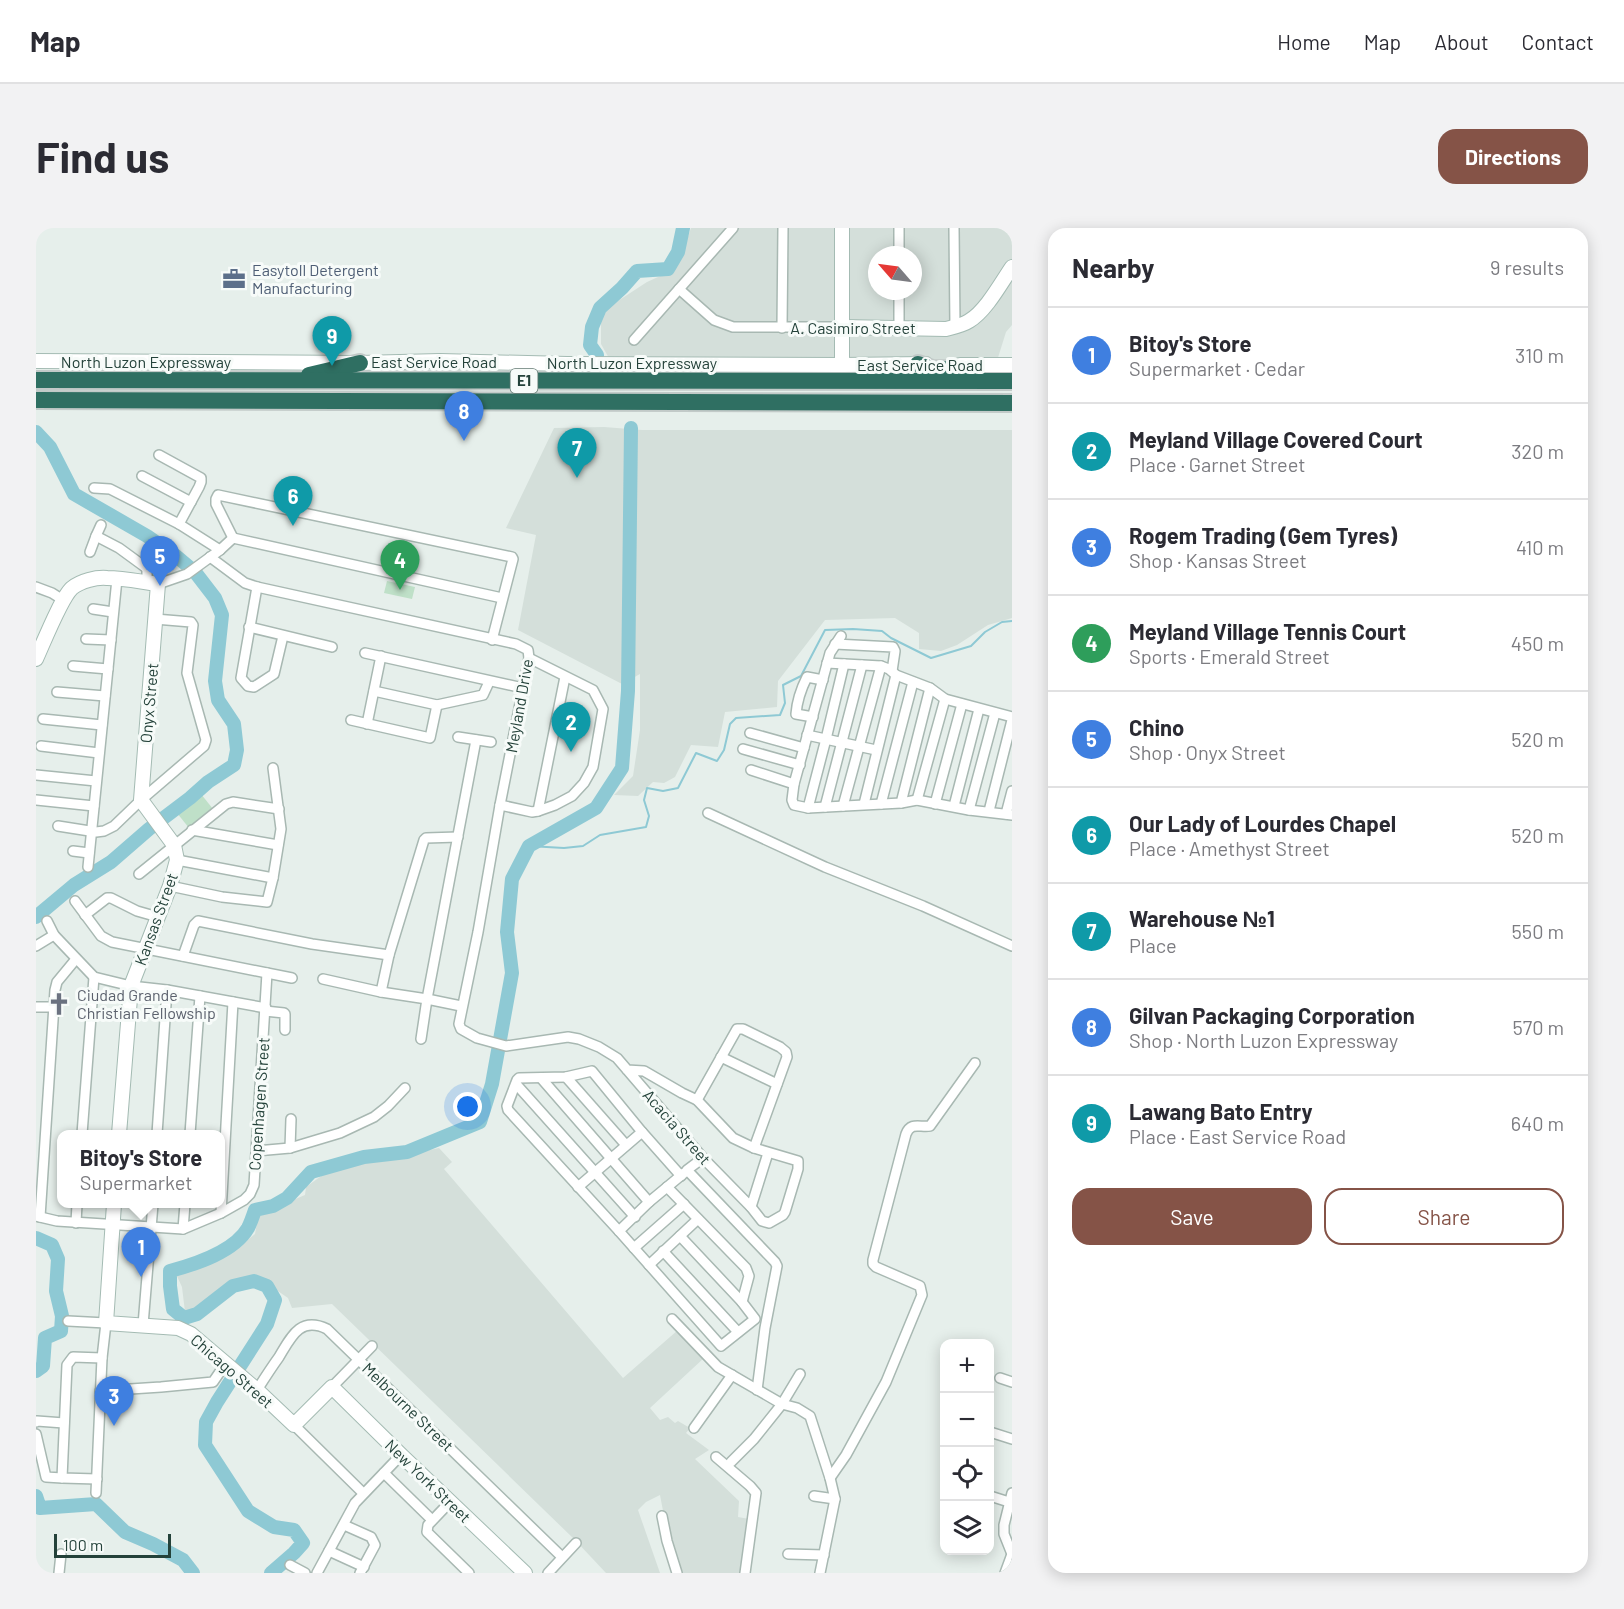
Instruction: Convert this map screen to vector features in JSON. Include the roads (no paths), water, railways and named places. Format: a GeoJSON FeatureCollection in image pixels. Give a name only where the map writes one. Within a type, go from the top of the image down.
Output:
{"type":"FeatureCollection","features":[{"type":"Feature","properties":{"kind":"highway"},"geometry":{"type":"LineString","coordinates":[[282,381],[360,363]]}},
{"type":"Feature","properties":{"kind":"highway"},"geometry":{"type":"LineString","coordinates":[[918,364],[932,369],[1012,371]]}},
{"type":"Feature","properties":{"kind":"highway","name":"North Luzon Expressway"},"geometry":{"type":"LineString","coordinates":[[36,380],[1012,381]]}},
{"type":"Feature","properties":{"kind":"highway","name":"E1"},"geometry":{"type":"LineString","coordinates":[[36,400],[1012,403]]}},
{"type":"Feature","properties":{"kind":"street"},"geometry":{"type":"LineString","coordinates":[[634,340],[734,228]]}},
{"type":"Feature","properties":{"kind":"street"},"geometry":{"type":"LineString","coordinates":[[782,328],[783,228]]}},
{"type":"Feature","properties":{"kind":"street"},"geometry":{"type":"LineString","coordinates":[[842,228],[842,365]]}},
{"type":"Feature","properties":{"kind":"street"},"geometry":{"type":"LineString","coordinates":[[898,228],[899,246]]}},
{"type":"Feature","properties":{"kind":"street"},"geometry":{"type":"LineString","coordinates":[[954,228],[955,327]]}},
{"type":"Feature","properties":{"kind":"street","name":"A. Casimiro Street"},"geometry":{"type":"LineString","coordinates":[[680,289],[714,320],[733,327],[946,329],[970,321],[981,311],[1012,267]]}},
{"type":"Feature","properties":{"kind":"street"},"geometry":{"type":"LineString","coordinates":[[899,300],[899,328]]}},
{"type":"Feature","properties":{"kind":"street","name":"East Service Road"},"geometry":{"type":"LineString","coordinates":[[36,361],[1012,365]]}},
{"type":"Feature","properties":{"kind":"street"},"geometry":{"type":"LineString","coordinates":[[159,455],[201,477],[199,487],[179,524]]}},
{"type":"Feature","properties":{"kind":"street"},"geometry":{"type":"LineString","coordinates":[[142,476],[191,502]]}},
{"type":"Feature","properties":{"kind":"street"},"geometry":{"type":"LineString","coordinates":[[94,488],[107,488],[179,524],[220,550]]}},
{"type":"Feature","properties":{"kind":"street"},"geometry":{"type":"LineString","coordinates":[[233,538],[216,504],[218,495],[512,557],[492,640]]}},
{"type":"Feature","properties":{"kind":"street"},"geometry":{"type":"LineString","coordinates":[[90,552],[101,525]]}},
{"type":"Feature","properties":{"kind":"street"},"geometry":{"type":"LineString","coordinates":[[96,536],[119,548],[145,567],[153,583]]}},
{"type":"Feature","properties":{"kind":"street"},"geometry":{"type":"LineString","coordinates":[[36,659],[70,589],[87,580],[106,578],[153,583],[187,574],[233,538]]}},
{"type":"Feature","properties":{"kind":"street"},"geometry":{"type":"LineString","coordinates":[[233,538],[502,598]]}},
{"type":"Feature","properties":{"kind":"street","name":"Meyland Drive"},"geometry":{"type":"LineString","coordinates":[[210,557],[245,583],[257,587],[523,646],[528,650],[529,658],[459,1024],[461,1029],[477,1038],[506,1046]]}},
{"type":"Feature","properties":{"kind":"street"},"geometry":{"type":"LineString","coordinates":[[88,867],[117,579]]}},
{"type":"Feature","properties":{"kind":"street","name":"Onyx Street"},"geometry":{"type":"LineString","coordinates":[[141,800],[155,619],[153,583]]}},
{"type":"Feature","properties":{"kind":"street"},"geometry":{"type":"LineString","coordinates":[[36,587],[63,600]]}},
{"type":"Feature","properties":{"kind":"street"},"geometry":{"type":"LineString","coordinates":[[257,587],[241,678],[250,687],[254,687],[274,674],[283,636]]}},
{"type":"Feature","properties":{"kind":"street"},"geometry":{"type":"LineString","coordinates":[[93,609],[113,612]]}},
{"type":"Feature","properties":{"kind":"street"},"geometry":{"type":"LineString","coordinates":[[58,826],[104,831],[114,826],[204,746],[206,740],[187,674],[193,625],[191,622],[155,619]]}},
{"type":"Feature","properties":{"kind":"street"},"geometry":{"type":"LineString","coordinates":[[249,627],[332,647]]}},
{"type":"Feature","properties":{"kind":"street"},"geometry":{"type":"LineString","coordinates":[[86,639],[111,640]]}},
{"type":"Feature","properties":{"kind":"street"},"geometry":{"type":"LineString","coordinates":[[864,804],[894,673],[895,651],[893,647],[838,640],[830,653],[807,735],[794,784],[792,800],[794,805],[825,807],[917,800],[969,810],[1009,814],[1012,791]]}},
{"type":"Feature","properties":{"kind":"street"},"geometry":{"type":"LineString","coordinates":[[365,653],[523,688]]}},
{"type":"Feature","properties":{"kind":"street"},"geometry":{"type":"LineString","coordinates":[[367,724],[381,656]]}},
{"type":"Feature","properties":{"kind":"street"},"geometry":{"type":"LineString","coordinates":[[500,805],[532,812],[538,811],[572,796],[584,783],[593,767],[603,710],[593,690],[529,658]]}},
{"type":"Feature","properties":{"kind":"street"},"geometry":{"type":"LineString","coordinates":[[827,663],[881,666],[930,688],[945,699],[1012,719],[988,811]]}},
{"type":"Feature","properties":{"kind":"street"},"geometry":{"type":"LineString","coordinates":[[808,807],[844,664]]}},
{"type":"Feature","properties":{"kind":"street"},"geometry":{"type":"LineString","coordinates":[[825,807],[862,665]]}},
{"type":"Feature","properties":{"kind":"street"},"geometry":{"type":"LineString","coordinates":[[73,666],[108,669]]}},
{"type":"Feature","properties":{"kind":"street"},"geometry":{"type":"LineString","coordinates":[[843,806],[881,666]]}},
{"type":"Feature","properties":{"kind":"street"},"geometry":{"type":"LineString","coordinates":[[538,811],[566,676]]}},
{"type":"Feature","properties":{"kind":"street"},"geometry":{"type":"LineString","coordinates":[[813,717],[795,714],[797,702],[807,677],[823,680]]}},
{"type":"Feature","properties":{"kind":"street"},"geometry":{"type":"LineString","coordinates":[[374,691],[437,705],[483,695],[489,682]]}},
{"type":"Feature","properties":{"kind":"street"},"geometry":{"type":"LineString","coordinates":[[881,804],[913,682]]}},
{"type":"Feature","properties":{"kind":"street"},"geometry":{"type":"LineString","coordinates":[[901,803],[930,688]]}},
{"type":"Feature","properties":{"kind":"street"},"geometry":{"type":"LineString","coordinates":[[57,692],[105,696]]}},
{"type":"Feature","properties":{"kind":"street"},"geometry":{"type":"LineString","coordinates":[[917,800],[945,699]]}},
{"type":"Feature","properties":{"kind":"street"},"geometry":{"type":"LineString","coordinates":[[935,804],[962,704]]}},
{"type":"Feature","properties":{"kind":"street"},"geometry":{"type":"LineString","coordinates":[[351,720],[430,738],[437,705]]}},
{"type":"Feature","properties":{"kind":"street"},"geometry":{"type":"LineString","coordinates":[[954,806],[979,709]]}},
{"type":"Feature","properties":{"kind":"street"},"geometry":{"type":"LineString","coordinates":[[969,810],[994,713]]}},
{"type":"Feature","properties":{"kind":"street"},"geometry":{"type":"LineString","coordinates":[[43,719],[102,725]]}},
{"type":"Feature","properties":{"kind":"street"},"geometry":{"type":"LineString","coordinates":[[750,734],[804,748]]}},
{"type":"Feature","properties":{"kind":"street"},"geometry":{"type":"LineString","coordinates":[[807,735],[876,750]]}},
{"type":"Feature","properties":{"kind":"street"},"geometry":{"type":"LineString","coordinates":[[458,736],[491,742]]}},
{"type":"Feature","properties":{"kind":"street"},"geometry":{"type":"LineString","coordinates":[[421,1039],[476,740]]}},
{"type":"Feature","properties":{"kind":"street"},"geometry":{"type":"LineString","coordinates":[[41,746],[99,753]]}},
{"type":"Feature","properties":{"kind":"street"},"geometry":{"type":"LineString","coordinates":[[743,749],[800,765]]}},
{"type":"Feature","properties":{"kind":"street"},"geometry":{"type":"LineString","coordinates":[[170,886],[222,897],[267,902],[281,828],[273,768]]}},
{"type":"Feature","properties":{"kind":"street"},"geometry":{"type":"LineString","coordinates":[[751,770],[794,784]]}},
{"type":"Feature","properties":{"kind":"street"},"geometry":{"type":"LineString","coordinates":[[36,775],[96,781]]}},
{"type":"Feature","properties":{"kind":"street"},"geometry":{"type":"LineString","coordinates":[[36,800],[94,806]]}},
{"type":"Feature","properties":{"kind":"street","name":"Kansas Street"},"geometry":{"type":"LineString","coordinates":[[119,1130],[131,986],[170,886],[177,860],[174,845],[141,800]]}},
{"type":"Feature","properties":{"kind":"street"},"geometry":{"type":"LineString","coordinates":[[139,874],[226,804],[233,802],[279,809]]}},
{"type":"Feature","properties":{"kind":"street"},"geometry":{"type":"LineString","coordinates":[[708,813],[825,867],[923,906],[1012,946]]}},
{"type":"Feature","properties":{"kind":"street"},"geometry":{"type":"LineString","coordinates":[[192,830],[279,845]]}},
{"type":"Feature","properties":{"kind":"street"},"geometry":{"type":"LineString","coordinates":[[381,992],[389,955],[424,840],[426,838],[458,837]]}},
{"type":"Feature","properties":{"kind":"street"},"geometry":{"type":"LineString","coordinates":[[74,851],[89,853]]}},
{"type":"Feature","properties":{"kind":"street"},"geometry":{"type":"LineString","coordinates":[[177,860],[273,878]]}},
{"type":"Feature","properties":{"kind":"street"},"geometry":{"type":"LineString","coordinates":[[85,915],[107,898],[111,898],[137,911],[158,917]]}},
{"type":"Feature","properties":{"kind":"street"},"geometry":{"type":"LineString","coordinates":[[75,902],[101,936],[112,942],[292,978]]}},
{"type":"Feature","properties":{"kind":"street"},"geometry":{"type":"LineString","coordinates":[[48,921],[54,935],[94,977],[131,986],[167,990],[284,1013],[285,1030]]}},
{"type":"Feature","properties":{"kind":"street"},"geometry":{"type":"LineString","coordinates":[[183,956],[194,925],[198,921],[312,944],[389,955]]}},
{"type":"Feature","properties":{"kind":"street"},"geometry":{"type":"LineString","coordinates":[[36,946],[54,935]]}},
{"type":"Feature","properties":{"kind":"street"},"geometry":{"type":"LineString","coordinates":[[38,1217],[40,1129],[48,1090],[53,1007],[57,982],[76,959]]}},
{"type":"Feature","properties":{"kind":"street","name":"Copenhagen Street"},"geometry":{"type":"LineString","coordinates":[[38,1217],[57,1221],[183,1229],[221,1213],[250,1194],[254,1185],[267,974]]}},
{"type":"Feature","properties":{"kind":"street"},"geometry":{"type":"LineString","coordinates":[[82,1130],[94,977]]}},
{"type":"Feature","properties":{"kind":"street"},"geometry":{"type":"LineString","coordinates":[[323,979],[462,1006]]}},
{"type":"Feature","properties":{"kind":"street"},"geometry":{"type":"LineString","coordinates":[[157,1130],[167,990]]}},
{"type":"Feature","properties":{"kind":"street"},"geometry":{"type":"LineString","coordinates":[[190,1130],[200,996]]}},
{"type":"Feature","properties":{"kind":"street"},"geometry":{"type":"LineString","coordinates":[[225,1143],[233,1002]]}},
{"type":"Feature","properties":{"kind":"street"},"geometry":{"type":"LineString","coordinates":[[36,1007],[53,1007]]}},
{"type":"Feature","properties":{"kind":"street"},"geometry":{"type":"LineString","coordinates":[[697,1100],[737,1029],[743,1029],[786,1052],[787,1057],[754,1148]]}},
{"type":"Feature","properties":{"kind":"street","name":"Acacia Street"},"geometry":{"type":"LineString","coordinates":[[506,1046],[568,1037],[599,1047],[617,1058],[703,1158],[766,1224],[783,1215],[798,1169],[798,1161],[768,1153]]}},
{"type":"Feature","properties":{"kind":"street"},"geometry":{"type":"LineString","coordinates":[[721,1057],[777,1084]]}},
{"type":"Feature","properties":{"kind":"street"},"geometry":{"type":"LineString","coordinates":[[830,1478],[846,1455],[885,1382],[922,1295],[920,1286],[876,1268],[873,1264],[906,1134],[912,1126],[930,1126],[975,1063]]}},
{"type":"Feature","properties":{"kind":"street"},"geometry":{"type":"LineString","coordinates":[[627,1070],[644,1071],[697,1100],[730,1136],[768,1153],[751,1207]]}},
{"type":"Feature","properties":{"kind":"street"},"geometry":{"type":"LineString","coordinates":[[755,1319],[721,1346],[508,1110],[507,1106],[519,1078],[566,1077],[593,1071],[642,1132],[775,1262],[777,1271],[765,1328],[757,1390]]}},
{"type":"Feature","properties":{"kind":"street"},"geometry":{"type":"LineString","coordinates":[[566,1077],[626,1145]]}},
{"type":"Feature","properties":{"kind":"street"},"geometry":{"type":"LineString","coordinates":[[541,1078],[649,1202]]}},
{"type":"Feature","properties":{"kind":"street"},"geometry":{"type":"LineString","coordinates":[[516,1084],[635,1217]]}},
{"type":"Feature","properties":{"kind":"street"},"geometry":{"type":"LineString","coordinates":[[256,1151],[291,1148],[340,1133],[374,1117],[405,1088]]}},
{"type":"Feature","properties":{"kind":"street"},"geometry":{"type":"LineString","coordinates":[[36,1090],[48,1090]]}},
{"type":"Feature","properties":{"kind":"street"},"geometry":{"type":"LineString","coordinates":[[291,1119],[291,1148]]}},
{"type":"Feature","properties":{"kind":"street"},"geometry":{"type":"LineString","coordinates":[[578,1187],[642,1132]]}},
{"type":"Feature","properties":{"kind":"street"},"geometry":{"type":"LineString","coordinates":[[619,1231],[649,1202],[703,1158]]}},
{"type":"Feature","properties":{"kind":"street"},"geometry":{"type":"LineString","coordinates":[[667,1187],[746,1268],[749,1276],[742,1302]]}},
{"type":"Feature","properties":{"kind":"street"},"geometry":{"type":"LineString","coordinates":[[634,1248],[684,1204]]}},
{"type":"Feature","properties":{"kind":"street"},"geometry":{"type":"LineString","coordinates":[[76,1222],[77,1208]]}},
{"type":"Feature","properties":{"kind":"street"},"geometry":{"type":"LineString","coordinates":[[96,1493],[102,1358],[114,1208]]}},
{"type":"Feature","properties":{"kind":"street"},"geometry":{"type":"LineString","coordinates":[[143,1325],[153,1208]]}},
{"type":"Feature","properties":{"kind":"street"},"geometry":{"type":"LineString","coordinates":[[183,1229],[185,1208]]}},
{"type":"Feature","properties":{"kind":"street"},"geometry":{"type":"LineString","coordinates":[[221,1208],[221,1213]]}},
{"type":"Feature","properties":{"kind":"street"},"geometry":{"type":"LineString","coordinates":[[649,1265],[698,1219]]}},
{"type":"Feature","properties":{"kind":"street"},"geometry":{"type":"LineString","coordinates":[[680,1236],[742,1302],[758,1324],[765,1328]]}},
{"type":"Feature","properties":{"kind":"street"},"geometry":{"type":"LineString","coordinates":[[663,1251],[738,1332]]}},
{"type":"Feature","properties":{"kind":"street"},"geometry":{"type":"LineString","coordinates":[[672,1319],[711,1360],[732,1376],[782,1404],[797,1408],[810,1416],[835,1499],[820,1573]]}},
{"type":"Feature","properties":{"kind":"street","name":"Chicago Street"},"geometry":{"type":"LineString","coordinates":[[68,1321],[178,1328],[191,1334],[253,1386],[363,1493]]}},
{"type":"Feature","properties":{"kind":"street","name":"Melbourne Street"},"geometry":{"type":"LineString","coordinates":[[253,1386],[296,1331],[310,1324],[327,1329],[562,1557]]}},
{"type":"Feature","properties":{"kind":"street"},"geometry":{"type":"LineString","coordinates":[[294,1425],[372,1346]]}},
{"type":"Feature","properties":{"kind":"street"},"geometry":{"type":"LineString","coordinates":[[62,1478],[67,1365],[73,1357],[102,1358]]}},
{"type":"Feature","properties":{"kind":"street"},"geometry":{"type":"LineString","coordinates":[[100,1391],[213,1382],[228,1365]]}},
{"type":"Feature","properties":{"kind":"street"},"geometry":{"type":"LineString","coordinates":[[731,1462],[754,1439],[782,1404],[800,1374]]}},
{"type":"Feature","properties":{"kind":"street"},"geometry":{"type":"LineString","coordinates":[[694,1428],[732,1376]]}},
{"type":"Feature","properties":{"kind":"street"},"geometry":{"type":"LineString","coordinates":[[1000,1378],[1012,1382]]}},
{"type":"Feature","properties":{"kind":"street","name":"New York Street"},"geometry":{"type":"LineString","coordinates":[[332,1387],[525,1573]]}},
{"type":"Feature","properties":{"kind":"street"},"geometry":{"type":"LineString","coordinates":[[36,1422],[64,1423]]}},
{"type":"Feature","properties":{"kind":"street"},"geometry":{"type":"LineString","coordinates":[[994,1433],[1012,1439]]}},
{"type":"Feature","properties":{"kind":"street"},"geometry":{"type":"LineString","coordinates":[[36,1434],[46,1477],[97,1479]]}},
{"type":"Feature","properties":{"kind":"street"},"geometry":{"type":"LineString","coordinates":[[317,1573],[355,1503],[401,1455]]}},
{"type":"Feature","properties":{"kind":"street"},"geometry":{"type":"LineString","coordinates":[[716,1457],[756,1493],[745,1573]]}},
{"type":"Feature","properties":{"kind":"street"},"geometry":{"type":"LineString","coordinates":[[384,1473],[432,1520]]}},
{"type":"Feature","properties":{"kind":"street"},"geometry":{"type":"LineString","coordinates":[[814,1496],[835,1499]]}},
{"type":"Feature","properties":{"kind":"street"},"geometry":{"type":"LineString","coordinates":[[994,1496],[1011,1497],[1004,1534],[1012,1554],[1005,1573]]}},
{"type":"Feature","properties":{"kind":"street"},"geometry":{"type":"LineString","coordinates":[[450,1502],[428,1525],[427,1532],[469,1573]]}},
{"type":"Feature","properties":{"kind":"street"},"geometry":{"type":"LineString","coordinates":[[662,1516],[677,1573]]}},
{"type":"Feature","properties":{"kind":"street"},"geometry":{"type":"LineString","coordinates":[[330,1551],[362,1570],[375,1545],[374,1541],[344,1525]]}},
{"type":"Feature","properties":{"kind":"street"},"geometry":{"type":"LineString","coordinates":[[548,1573],[576,1543]]}},
{"type":"Feature","properties":{"kind":"street"},"geometry":{"type":"LineString","coordinates":[[59,1573],[61,1554]]}},
{"type":"Feature","properties":{"kind":"street"},"geometry":{"type":"LineString","coordinates":[[788,1554],[824,1555]]}},
{"type":"Feature","properties":{"kind":"street"},"geometry":{"type":"LineString","coordinates":[[290,1565],[305,1573]]}},
{"type":"Feature","properties":{"kind":"waterway"},"geometry":{"type":"LineString","coordinates":[[597,355],[590,345],[592,327],[600,308],[637,271],[668,269],[678,252],[683,228]]}},
{"type":"Feature","properties":{"kind":"waterway"},"geometry":{"type":"LineString","coordinates":[[271,1573],[303,1543],[294,1530],[274,1527],[248,1511],[205,1445],[206,1422],[267,1324],[275,1300],[267,1286],[254,1281],[233,1286],[197,1314],[184,1318],[173,1309],[170,1271],[214,1256],[234,1244],[248,1228],[255,1210],[273,1206],[287,1198],[311,1172],[364,1157],[407,1152],[480,1122],[492,1084],[512,973],[507,932],[512,879],[529,846],[596,808],[622,768],[628,691],[631,428]]}},
{"type":"Feature","properties":{"kind":"waterway"},"geometry":{"type":"LineString","coordinates":[[36,432],[50,447],[74,494],[147,536],[176,556],[195,572],[215,598],[222,615],[215,681],[218,700],[234,724],[237,750],[234,765],[208,782],[111,862],[74,885],[36,917]]}},
{"type":"Feature","properties":{"kind":"waterway"},"geometry":{"type":"LineString","coordinates":[[529,846],[564,848],[583,846],[600,835],[646,827],[649,816],[644,800],[647,788],[663,791],[678,788],[696,753],[717,761],[724,750],[730,724],[736,718],[780,715],[785,703],[783,685],[801,676],[825,630],[882,631],[931,658],[971,646],[985,632],[1002,622],[1012,621]]}},
{"type":"Feature","properties":{"kind":"waterway"},"geometry":{"type":"LineString","coordinates":[[36,1238],[52,1245],[58,1259],[56,1291],[62,1316],[61,1331],[45,1338],[43,1366],[36,1371]]}},
{"type":"Feature","properties":{"kind":"waterway"},"geometry":{"type":"LineString","coordinates":[[36,1496],[40,1508],[96,1504],[125,1532],[183,1560],[193,1573]]}},
{"type":"Feature","properties":{"kind":"place","name":"Easytoll Detergent Manufacturing"},"geometry":{"type":"Point","coordinates":[234,279]}},
{"type":"Feature","properties":{"kind":"place","name":"Lawang Bato Entry"},"geometry":{"type":"Point","coordinates":[332,366]}},
{"type":"Feature","properties":{"kind":"place","name":"Gilvan Packaging Corporation"},"geometry":{"type":"Point","coordinates":[464,441]}},
{"type":"Feature","properties":{"kind":"place","name":"Warehouse №1"},"geometry":{"type":"Point","coordinates":[577,478]}},
{"type":"Feature","properties":{"kind":"place","name":"Our Lady of Lourdes Chapel"},"geometry":{"type":"Point","coordinates":[293,526]}},
{"type":"Feature","properties":{"kind":"place","name":"Chino"},"geometry":{"type":"Point","coordinates":[160,586]}},
{"type":"Feature","properties":{"kind":"place","name":"Meyland Village Tennis Court"},"geometry":{"type":"Point","coordinates":[400,590]}},
{"type":"Feature","properties":{"kind":"place","name":"Meyland Village Covered Court"},"geometry":{"type":"Point","coordinates":[571,752]}},
{"type":"Feature","properties":{"kind":"place","name":"Ciudad Grande Christian Fellowship"},"geometry":{"type":"Point","coordinates":[59,1004]}},
{"type":"Feature","properties":{"kind":"place","name":"Bitoy's Store"},"geometry":{"type":"Point","coordinates":[141,1277]}},
{"type":"Feature","properties":{"kind":"place","name":"Rogem Trading (Gem Tyres)"},"geometry":{"type":"Point","coordinates":[114,1426]}}]}
